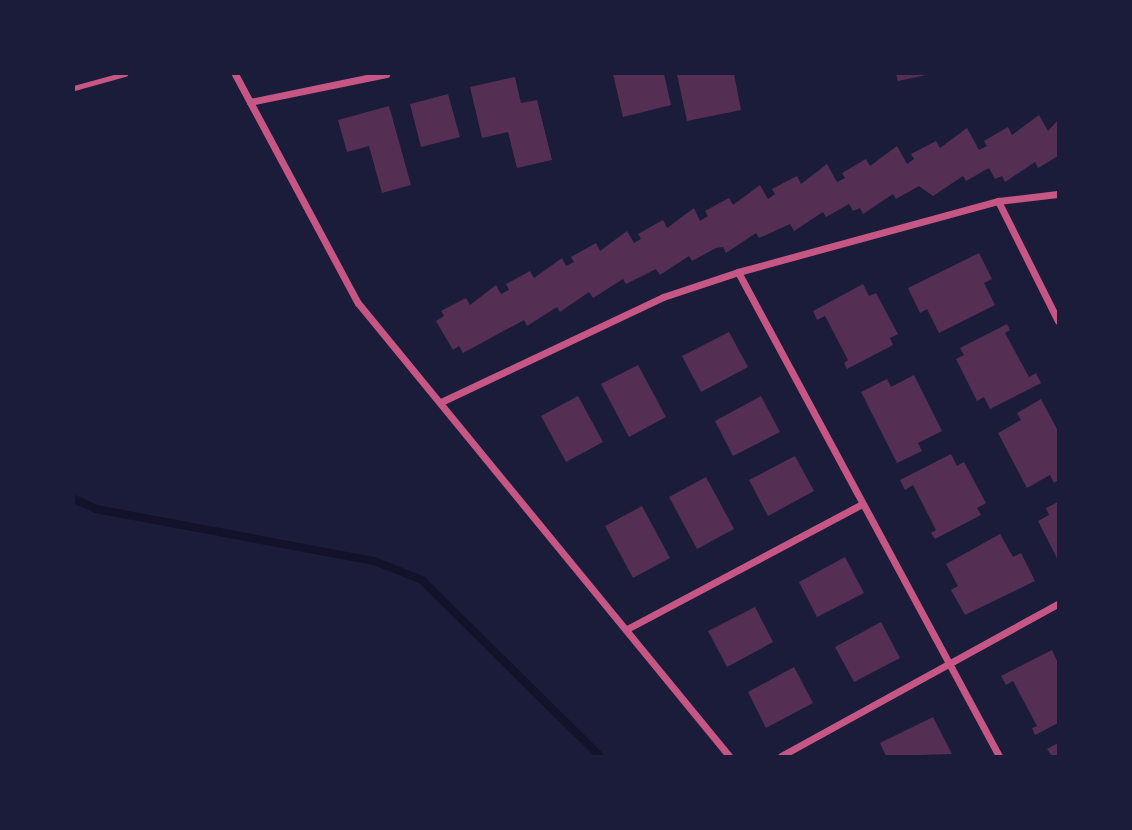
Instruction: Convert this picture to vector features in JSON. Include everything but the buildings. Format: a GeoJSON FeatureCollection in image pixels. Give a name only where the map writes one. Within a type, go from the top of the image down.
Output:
{"type":"FeatureCollection","features":[{"type":"Feature","properties":{"kind":"street"},"geometry":{"type":"LineString","coordinates":[[235,74],[358,303],[729,757]]}},
{"type":"Feature","properties":{"kind":"street"},"geometry":{"type":"LineString","coordinates":[[250,102],[386,74]]}},
{"type":"Feature","properties":{"kind":"street"},"geometry":{"type":"LineString","coordinates":[[441,402],[663,297],[738,272],[998,201],[1059,194]]}},
{"type":"Feature","properties":{"kind":"street"},"geometry":{"type":"LineString","coordinates":[[998,201],[1059,321]]}},
{"type":"Feature","properties":{"kind":"street"},"geometry":{"type":"LineString","coordinates":[[738,272],[999,757]]}},
{"type":"Feature","properties":{"kind":"street"},"geometry":{"type":"LineString","coordinates":[[627,629],[862,504]]}},
{"type":"Feature","properties":{"kind":"street"},"geometry":{"type":"LineString","coordinates":[[781,757],[1059,604]]}},
{"type":"Feature","properties":{"kind":"lane"},"geometry":{"type":"LineString","coordinates":[[74,88],[125,74]]}},
{"type":"Feature","properties":{"kind":"waterway"},"geometry":{"type":"LineString","coordinates":[[74,499],[96,509],[374,561],[422,580],[600,756]]}}]}
